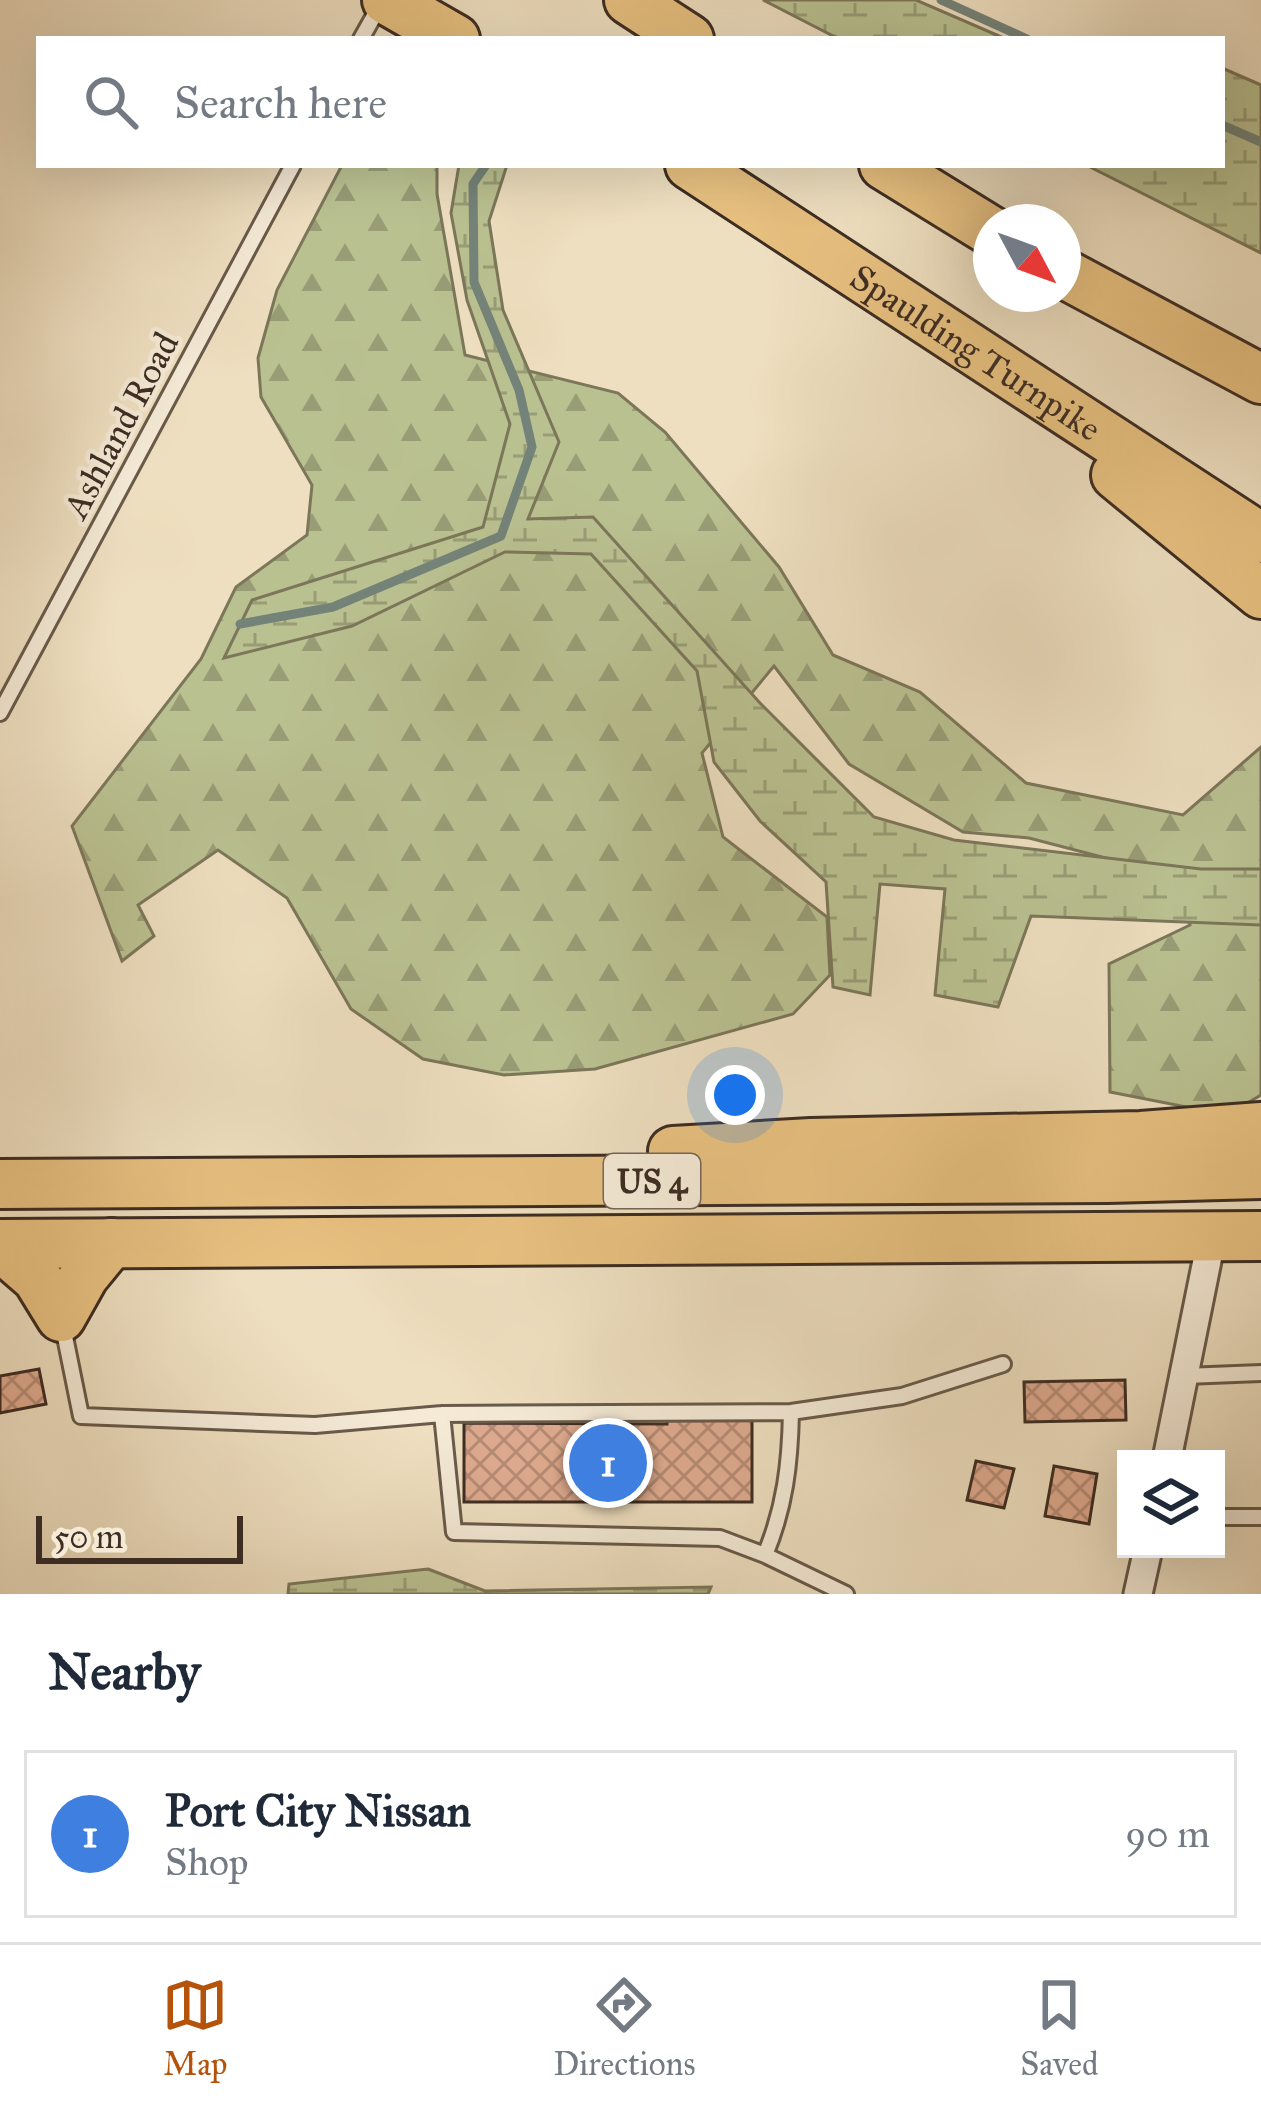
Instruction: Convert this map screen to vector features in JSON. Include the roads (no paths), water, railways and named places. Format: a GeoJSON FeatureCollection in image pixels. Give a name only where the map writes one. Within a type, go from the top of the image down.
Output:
{"type":"FeatureCollection","features":[{"type":"Feature","properties":{"kind":"highway"},"geometry":{"type":"LineString","coordinates":[[384,0],[450,36]]}},
{"type":"Feature","properties":{"kind":"highway"},"geometry":{"type":"LineString","coordinates":[[436,0],[491,36]]}},
{"type":"Feature","properties":{"kind":"highway"},"geometry":{"type":"LineString","coordinates":[[629,0],[684,36]]}},
{"type":"Feature","properties":{"kind":"highway"},"geometry":{"type":"LineString","coordinates":[[889,168],[973,220]]}},
{"type":"Feature","properties":{"kind":"highway","name":"Spaulding Turnpike"},"geometry":{"type":"LineString","coordinates":[[697,171],[1261,538]]}},
{"type":"Feature","properties":{"kind":"highway"},"geometry":{"type":"LineString","coordinates":[[1081,283],[1261,379]]}},
{"type":"Feature","properties":{"kind":"highway"},"geometry":{"type":"LineString","coordinates":[[943,329],[1261,594]]}},
{"type":"Feature","properties":{"kind":"highway"},"geometry":{"type":"LineString","coordinates":[[19,1179],[811,1143],[1141,1136],[1261,1127]]}},
{"type":"Feature","properties":{"kind":"highway","name":"US 4"},"geometry":{"type":"LineString","coordinates":[[19,1179],[1261,1174]]}},
{"type":"Feature","properties":{"kind":"highway"},"geometry":{"type":"LineString","coordinates":[[0,1245],[1261,1236]]}},
{"type":"Feature","properties":{"kind":"highway"},"geometry":{"type":"LineString","coordinates":[[0,1245],[37,1278],[62,1317],[84,1276],[111,1243]]}},
{"type":"Feature","properties":{"kind":"street"},"geometry":{"type":"LineString","coordinates":[[1170,1450],[1212,1236]]}},
{"type":"Feature","properties":{"kind":"street"},"geometry":{"type":"LineString","coordinates":[[1138,1594],[1146,1558]]}},
{"type":"Feature","properties":{"kind":"lane"},"geometry":{"type":"LineString","coordinates":[[363,36],[384,0]]}},
{"type":"Feature","properties":{"kind":"lane","name":"Ashland Road"},"geometry":{"type":"LineString","coordinates":[[0,713],[291,168]]}},
{"type":"Feature","properties":{"kind":"lane"},"geometry":{"type":"LineString","coordinates":[[62,1317],[81,1416],[315,1425],[442,1414],[791,1412],[902,1396],[1003,1364]]}},
{"type":"Feature","properties":{"kind":"lane"},"geometry":{"type":"LineString","coordinates":[[1185,1376],[1261,1372]]}},
{"type":"Feature","properties":{"kind":"lane"},"geometry":{"type":"LineString","coordinates":[[765,1555],[782,1516],[791,1412]]}},
{"type":"Feature","properties":{"kind":"lane"},"geometry":{"type":"LineString","coordinates":[[442,1414],[454,1532],[720,1538],[846,1594]]}},
{"type":"Feature","properties":{"kind":"lane"},"geometry":{"type":"LineString","coordinates":[[1225,1517],[1261,1517]]}},
{"type":"Feature","properties":{"kind":"waterway"},"geometry":{"type":"LineString","coordinates":[[941,0],[1020,36]]}},
{"type":"Feature","properties":{"kind":"waterway"},"geometry":{"type":"LineString","coordinates":[[1225,126],[1261,142]]}},
{"type":"Feature","properties":{"kind":"waterway"},"geometry":{"type":"LineString","coordinates":[[240,624],[333,607],[501,536],[532,447],[519,390],[474,282],[473,184],[484,168]]}},
{"type":"Feature","properties":{"kind":"place","name":"Port City Nissan"},"geometry":{"type":"Point","coordinates":[608,1463]}}]}
